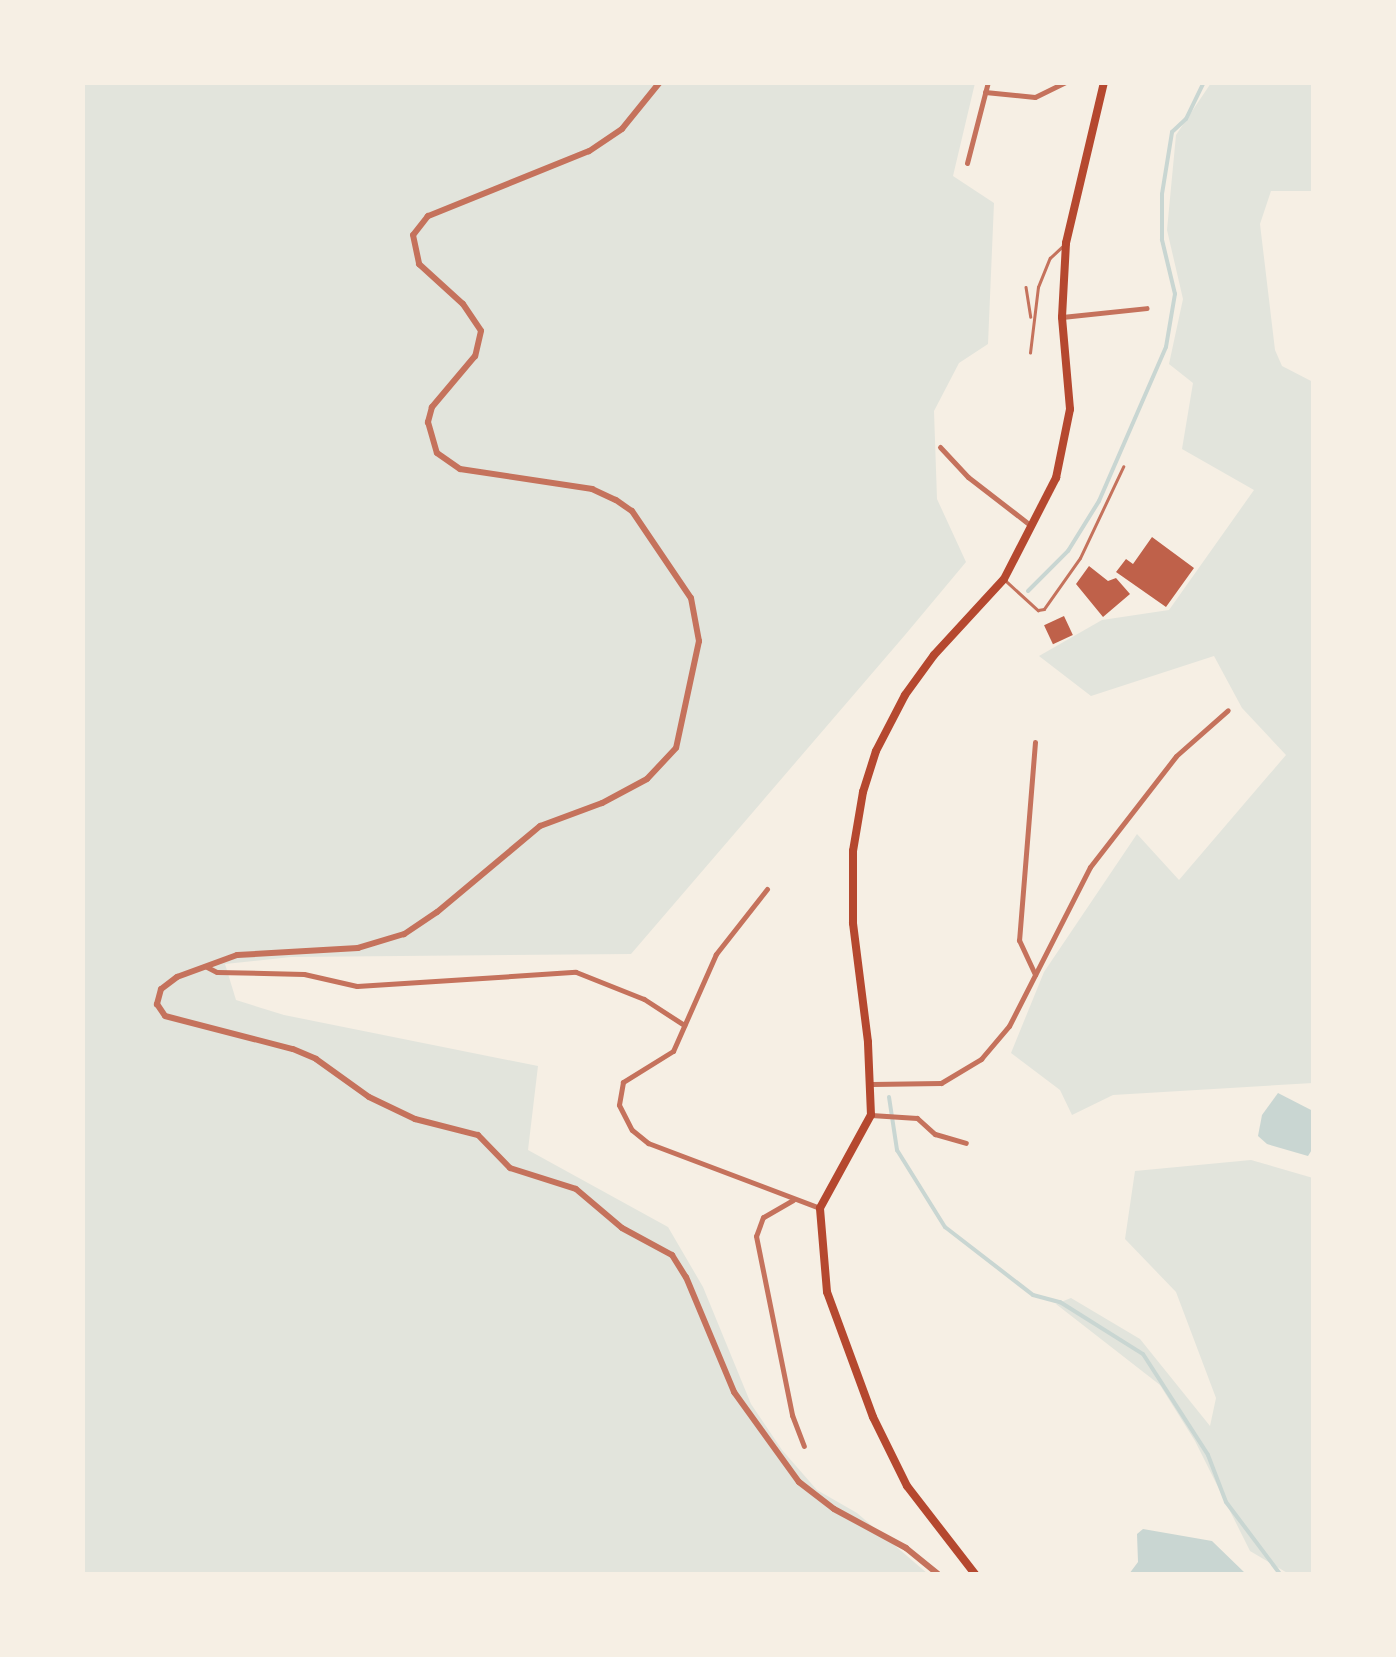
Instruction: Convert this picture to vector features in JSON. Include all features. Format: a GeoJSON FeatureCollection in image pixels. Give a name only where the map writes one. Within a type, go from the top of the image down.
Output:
{"type":"FeatureCollection","features":[{"type":"Feature","properties":{"kind":"main road"},"geometry":{"type":"LineString","coordinates":[[975,1574],[907,1486],[873,1417],[827,1292],[820,1208],[871,1115],[872,1084],[853,923],[853,851],[863,792],[876,751],[904,695],[934,655],[1004,578],[1056,478],[1070,408],[1062,317],[1066,243],[1104,82]]}},
{"type":"Feature","properties":{"kind":"street"},"geometry":{"type":"LineString","coordinates":[[660,82],[622,128],[589,152],[428,216],[413,235],[419,264],[463,304],[480,331],[475,356],[432,407],[428,422],[437,452],[460,469],[592,489],[616,500],[632,511],[691,598],[699,640],[676,748],[647,779],[602,803],[540,826],[437,912],[404,934],[358,948],[260,950],[205,966],[161,990],[157,1004],[165,1016],[293,1049],[316,1060],[368,1098],[416,1118],[478,1136],[510,1168],[576,1189],[622,1228],[672,1256],[686,1278],[734,1392],[799,1482],[834,1508],[906,1548],[938,1574]]}},
{"type":"Feature","properties":{"kind":"street"},"geometry":{"type":"LineString","coordinates":[[967,163],[988,82]]}},
{"type":"Feature","properties":{"kind":"street"},"geometry":{"type":"LineString","coordinates":[[985,92],[1035,97],[1066,82]]}},
{"type":"Feature","properties":{"kind":"street"},"geometry":{"type":"LineString","coordinates":[[1062,317],[1146,308]]}},
{"type":"Feature","properties":{"kind":"street"},"geometry":{"type":"LineString","coordinates":[[940,447],[968,477],[1033,527]]}},
{"type":"Feature","properties":{"kind":"street"},"geometry":{"type":"LineString","coordinates":[[872,1084],[924,1086],[963,1073],[1009,1026],[1090,867],[1176,756],[1228,710]]}},
{"type":"Feature","properties":{"kind":"street"},"geometry":{"type":"LineString","coordinates":[[1035,742],[1019,940],[1035,974]]}},
{"type":"Feature","properties":{"kind":"street"},"geometry":{"type":"LineString","coordinates":[[767,889],[716,954],[670,1055],[623,1082],[618,1098],[632,1130],[668,1154],[820,1208]]}},
{"type":"Feature","properties":{"kind":"street"},"geometry":{"type":"LineString","coordinates":[[205,966],[217,972],[304,974],[357,986],[576,972],[644,998],[684,1025]]}},
{"type":"Feature","properties":{"kind":"street"},"geometry":{"type":"LineString","coordinates":[[871,1115],[917,1118],[935,1134],[966,1143]]}},
{"type":"Feature","properties":{"kind":"street"},"geometry":{"type":"LineString","coordinates":[[792,1200],[763,1217],[756,1236],[792,1415],[804,1446]]}},
{"type":"Feature","properties":{"kind":"lane"},"geometry":{"type":"LineString","coordinates":[[1030,353],[1032,318],[1046,266],[1066,243]]}},
{"type":"Feature","properties":{"kind":"lane"},"geometry":{"type":"LineString","coordinates":[[1026,286],[1032,318]]}},
{"type":"Feature","properties":{"kind":"lane"},"geometry":{"type":"LineString","coordinates":[[1004,578],[1038,610],[1044,609],[1080,558],[1124,468]]}},
{"type":"Feature","properties":{"kind":"shaded area"},"geometry":{"type":"Polygon","coordinates":[[[82,83],[975,83],[953,176],[994,203],[988,344],[959,363],[934,411],[937,499],[966,562],[905,635],[631,954],[291,957],[225,964],[236,1000],[284,1015],[538,1066],[528,1150],[668,1227],[703,1287],[751,1404],[782,1450],[817,1490],[857,1513],[928,1574],[83,1574],[82,83]]]}},
{"type":"Feature","properties":{"kind":"shaded area"},"geometry":{"type":"Polygon","coordinates":[[[1211,83],[1313,83],[1313,191],[1271,191],[1260,224],[1275,350],[1282,366],[1313,382],[1313,1083],[1113,1095],[1072,1115],[1060,1090],[1011,1053],[1044,972],[1137,834],[1179,880],[1286,755],[1242,708],[1214,656],[1091,696],[1039,656],[1102,620],[1169,610],[1254,490],[1182,449],[1193,383],[1169,364],[1183,299],[1167,230],[1176,135],[1211,83]]]}},
{"type":"Feature","properties":{"kind":"shaded area"},"geometry":{"type":"Polygon","coordinates":[[[1278,1093],[1313,1111],[1313,1148],[1308,1156],[1267,1144],[1258,1136],[1262,1115],[1278,1093]]]}},
{"type":"Feature","properties":{"kind":"shaded area"},"geometry":{"type":"Polygon","coordinates":[[[1251,1160],[1313,1178],[1313,1574],[1289,1574],[1250,1551],[1195,1441],[1160,1385],[1056,1304],[1071,1298],[1140,1339],[1210,1426],[1216,1398],[1176,1292],[1125,1239],[1135,1171],[1251,1160]]]}},
{"type":"Feature","properties":{"kind":"shaded area"},"geometry":{"type":"Polygon","coordinates":[[[1143,1529],[1212,1541],[1246,1574],[1129,1574],[1138,1562],[1137,1534],[1143,1529]]]}},
{"type":"Feature","properties":{"kind":"building"},"geometry":{"type":"Polygon","coordinates":[[[1152,537],[1194,568],[1166,607],[1116,572],[1126,559],[1133,564],[1152,537]]]}},
{"type":"Feature","properties":{"kind":"building"},"geometry":{"type":"Polygon","coordinates":[[[1089,566],[1108,581],[1116,578],[1130,594],[1103,617],[1076,584],[1089,566]]]}},
{"type":"Feature","properties":{"kind":"building"},"geometry":{"type":"Polygon","coordinates":[[[1064,616],[1073,635],[1053,644],[1044,625],[1064,616]]]}},
{"type":"Feature","properties":{"kind":"waterway"},"geometry":{"type":"LineString","coordinates":[[1028,591],[1068,551],[1099,501],[1166,347],[1175,294],[1162,240],[1162,194],[1172,132],[1186,119],[1204,82]]}},
{"type":"Feature","properties":{"kind":"waterway"},"geometry":{"type":"LineString","coordinates":[[889,1097],[897,1150],[945,1227],[1033,1295],[1060,1302],[1143,1354],[1208,1455],[1226,1502],[1280,1574]]}}]}
